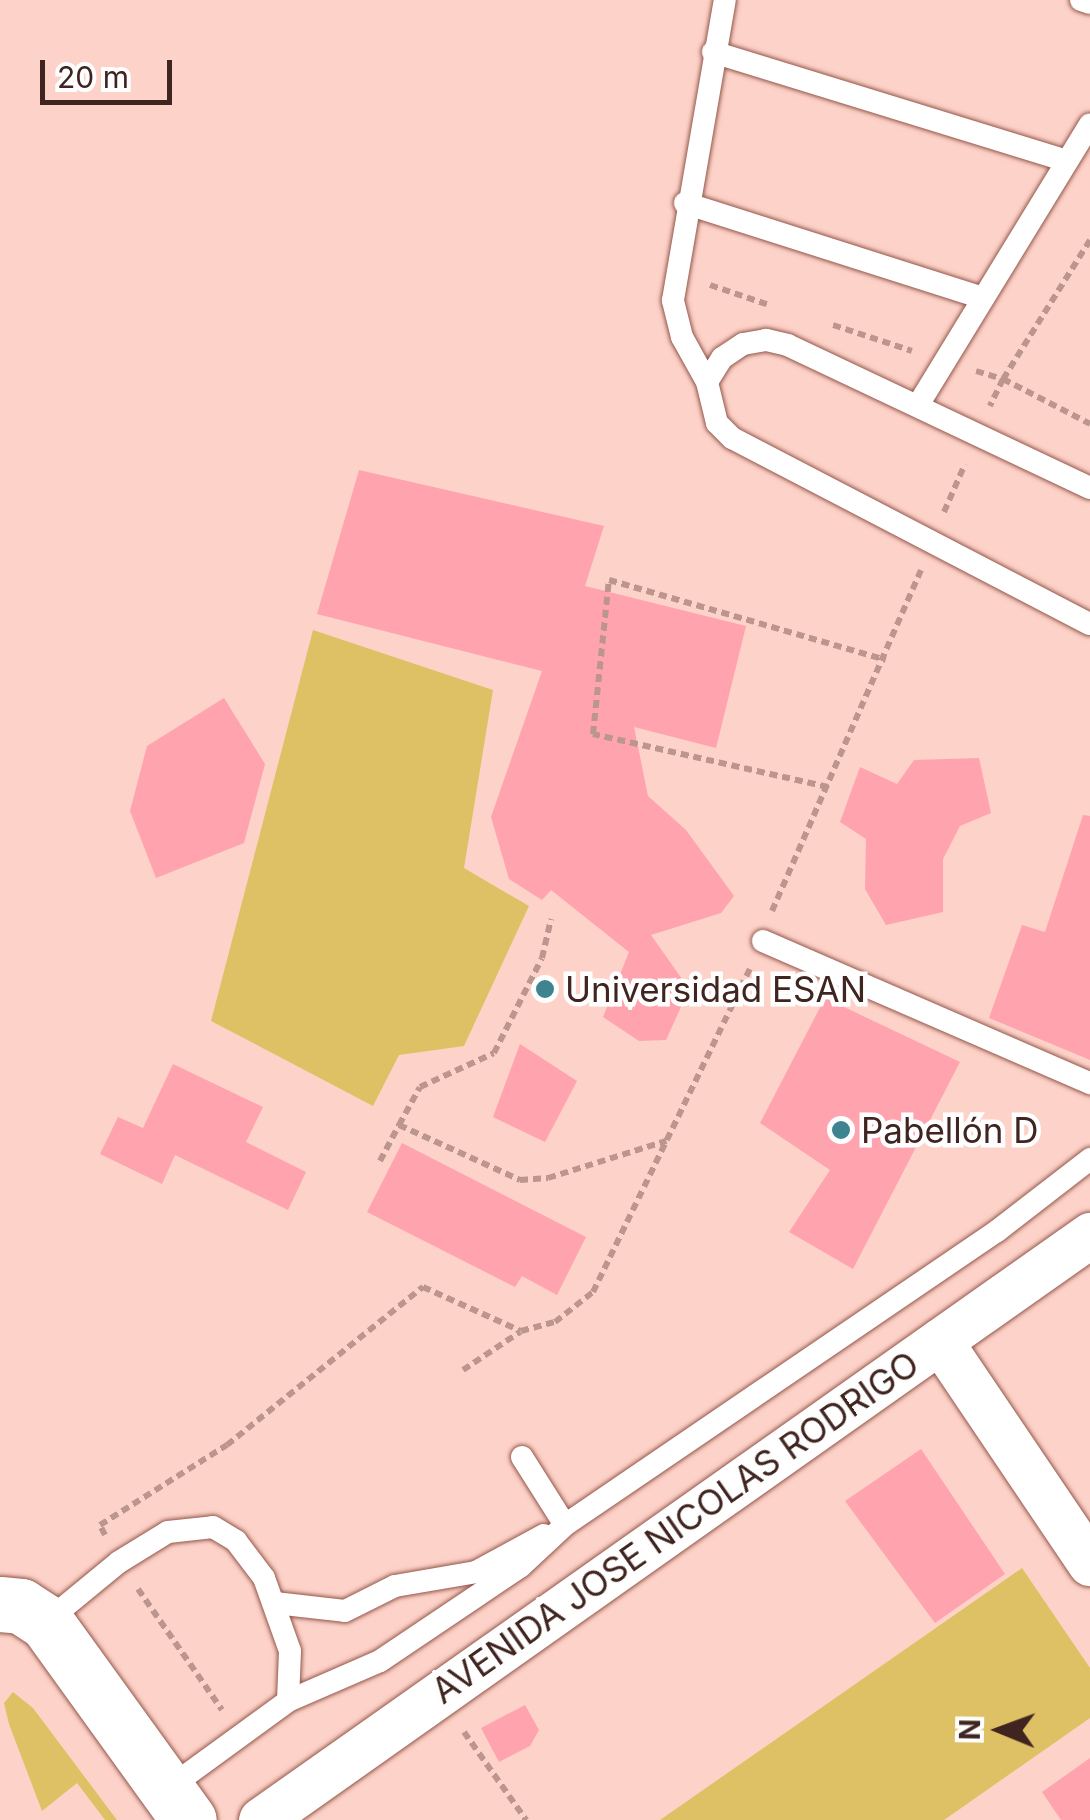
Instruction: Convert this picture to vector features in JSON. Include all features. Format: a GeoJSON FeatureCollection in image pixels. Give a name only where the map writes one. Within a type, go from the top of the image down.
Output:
{"type":"FeatureCollection","features":[{"type":"Feature","properties":{"kind":"main road"},"geometry":{"type":"LineString","coordinates":[[23,1613],[178,1805]]}},
{"type":"Feature","properties":{"kind":"street","name":"AVENIDA JOSE NICOLAS RODRIGO"},"geometry":{"type":"LineString","coordinates":[[261,1820],[1090,1235]]}},
{"type":"Feature","properties":{"kind":"street"},"geometry":{"type":"LineString","coordinates":[[940,1342],[1090,1563]]}},
{"type":"Feature","properties":{"kind":"lane"},"geometry":{"type":"LineString","coordinates":[[725,0],[685,203],[673,300],[682,337],[707,382],[717,423],[732,438],[1090,624]]}},
{"type":"Feature","properties":{"kind":"lane"},"geometry":{"type":"LineString","coordinates":[[1080,0],[1090,3]]}},
{"type":"Feature","properties":{"kind":"lane"},"geometry":{"type":"LineString","coordinates":[[713,52],[1065,160]]}},
{"type":"Feature","properties":{"kind":"lane"},"geometry":{"type":"LineString","coordinates":[[918,406],[941,360],[1090,124]]}},
{"type":"Feature","properties":{"kind":"lane"},"geometry":{"type":"LineString","coordinates":[[685,203],[980,297]]}},
{"type":"Feature","properties":{"kind":"lane"},"geometry":{"type":"LineString","coordinates":[[707,382],[722,358],[766,340],[918,406],[1090,488]]}},
{"type":"Feature","properties":{"kind":"lane"},"geometry":{"type":"LineString","coordinates":[[763,941],[1090,1083]]}},
{"type":"Feature","properties":{"kind":"lane"},"geometry":{"type":"LineString","coordinates":[[275,1603],[345,1612],[394,1586],[476,1572],[565,1525],[997,1231],[1090,1159]]}},
{"type":"Feature","properties":{"kind":"lane"},"geometry":{"type":"LineString","coordinates":[[522,1456],[565,1525]]}},
{"type":"Feature","properties":{"kind":"lane"},"geometry":{"type":"LineString","coordinates":[[178,1805],[240,1736],[288,1701],[380,1662],[520,1568],[565,1525]]}},
{"type":"Feature","properties":{"kind":"lane"},"geometry":{"type":"LineString","coordinates":[[23,1613],[168,1532],[213,1527],[249,1555],[275,1603],[290,1651],[288,1701]]}},
{"type":"Feature","properties":{"kind":"path"},"geometry":{"type":"LineString","coordinates":[[463,1370],[520,1331],[554,1322],[594,1292],[763,941],[886,660],[1002,379],[1090,240]]}},
{"type":"Feature","properties":{"kind":"path"},"geometry":{"type":"LineString","coordinates":[[704,284],[777,307]]}},
{"type":"Feature","properties":{"kind":"path"},"geometry":{"type":"LineString","coordinates":[[813,319],[1002,379],[1090,424]]}},
{"type":"Feature","properties":{"kind":"path"},"geometry":{"type":"LineString","coordinates":[[828,787],[593,734],[609,580],[886,660]]}},
{"type":"Feature","properties":{"kind":"path"},"geometry":{"type":"LineString","coordinates":[[380,1161],[420,1088],[494,1053],[542,958],[550,918]]}},
{"type":"Feature","properties":{"kind":"path"},"geometry":{"type":"LineString","coordinates":[[399,1126],[520,1180],[548,1178],[668,1141]]}},
{"type":"Feature","properties":{"kind":"path"},"geometry":{"type":"LineString","coordinates":[[240,1736],[119,1562],[100,1525],[227,1445],[422,1288],[520,1331]]}},
{"type":"Feature","properties":{"kind":"path"},"geometry":{"type":"LineString","coordinates":[[438,1694],[526,1820]]}},
{"type":"Feature","properties":{"kind":"shaded area"},"geometry":{"type":"Polygon","coordinates":[[[313,630],[493,690],[464,868],[529,906],[464,1046],[399,1055],[373,1106],[211,1021],[313,630]]]}},
{"type":"Feature","properties":{"kind":"shaded area"},"geometry":{"type":"Polygon","coordinates":[[[1022,1568],[1090,1668],[1090,1718],[944,1820],[660,1820],[1022,1568]]]}},
{"type":"Feature","properties":{"kind":"shaded area"},"geometry":{"type":"Polygon","coordinates":[[[13,1692],[33,1708],[117,1820],[105,1820],[77,1783],[42,1811],[9,1724],[4,1703],[13,1692]]]}},
{"type":"Feature","properties":{"kind":"building"},"geometry":{"type":"Polygon","coordinates":[[[359,470],[604,526],[585,586],[746,626],[716,748],[634,727],[648,796],[686,830],[734,896],[721,913],[651,935],[689,989],[666,1040],[639,1041],[603,1017],[629,952],[551,890],[542,900],[509,879],[491,817],[542,671],[317,614],[359,470]]]}},
{"type":"Feature","properties":{"kind":"building"},"geometry":{"type":"Polygon","coordinates":[[[224,698],[265,764],[244,843],[156,878],[130,811],[147,746],[224,698]]]}},
{"type":"Feature","properties":{"kind":"building"},"geometry":{"type":"Polygon","coordinates":[[[979,758],[991,813],[960,826],[943,859],[943,912],[886,925],[865,889],[866,839],[840,822],[860,767],[897,784],[914,760],[979,758]]]}},
{"type":"Feature","properties":{"kind":"building"},"geometry":{"type":"Polygon","coordinates":[[[1083,815],[1090,816],[1090,1060],[989,1018],[1022,925],[1045,932],[1083,815]]]}},
{"type":"Feature","properties":{"kind":"building","name":"Pabellón D"},"geometry":{"type":"Polygon","coordinates":[[[825,998],[960,1062],[853,1269],[789,1232],[830,1170],[760,1123],[825,998]]]}},
{"type":"Feature","properties":{"kind":"building"},"geometry":{"type":"Polygon","coordinates":[[[520,1044],[577,1081],[545,1142],[493,1117],[520,1044]]]}},
{"type":"Feature","properties":{"kind":"building"},"geometry":{"type":"Polygon","coordinates":[[[173,1064],[263,1107],[246,1142],[306,1172],[288,1210],[175,1155],[162,1184],[100,1154],[118,1117],[143,1128],[173,1064]]]}},
{"type":"Feature","properties":{"kind":"building"},"geometry":{"type":"Polygon","coordinates":[[[402,1143],[586,1237],[557,1295],[522,1276],[515,1287],[367,1212],[402,1143]]]}},
{"type":"Feature","properties":{"kind":"building"},"geometry":{"type":"Polygon","coordinates":[[[921,1449],[1005,1574],[935,1623],[845,1501],[921,1449]]]}},
{"type":"Feature","properties":{"kind":"building"},"geometry":{"type":"Polygon","coordinates":[[[525,1705],[539,1730],[530,1746],[499,1762],[481,1728],[525,1705]]]}},
{"type":"Feature","properties":{"kind":"building"},"geometry":{"type":"Polygon","coordinates":[[[1090,1758],[1090,1820],[1061,1820],[1042,1792],[1090,1758]]]}},
{"type":"Feature","properties":{"kind":"place","name":"Universidad ESAN"},"geometry":{"type":"Point","coordinates":[545,989]}},
{"type":"Feature","properties":{"kind":"place","name":"Pabellón D"},"geometry":{"type":"Point","coordinates":[841,1130]}}]}
